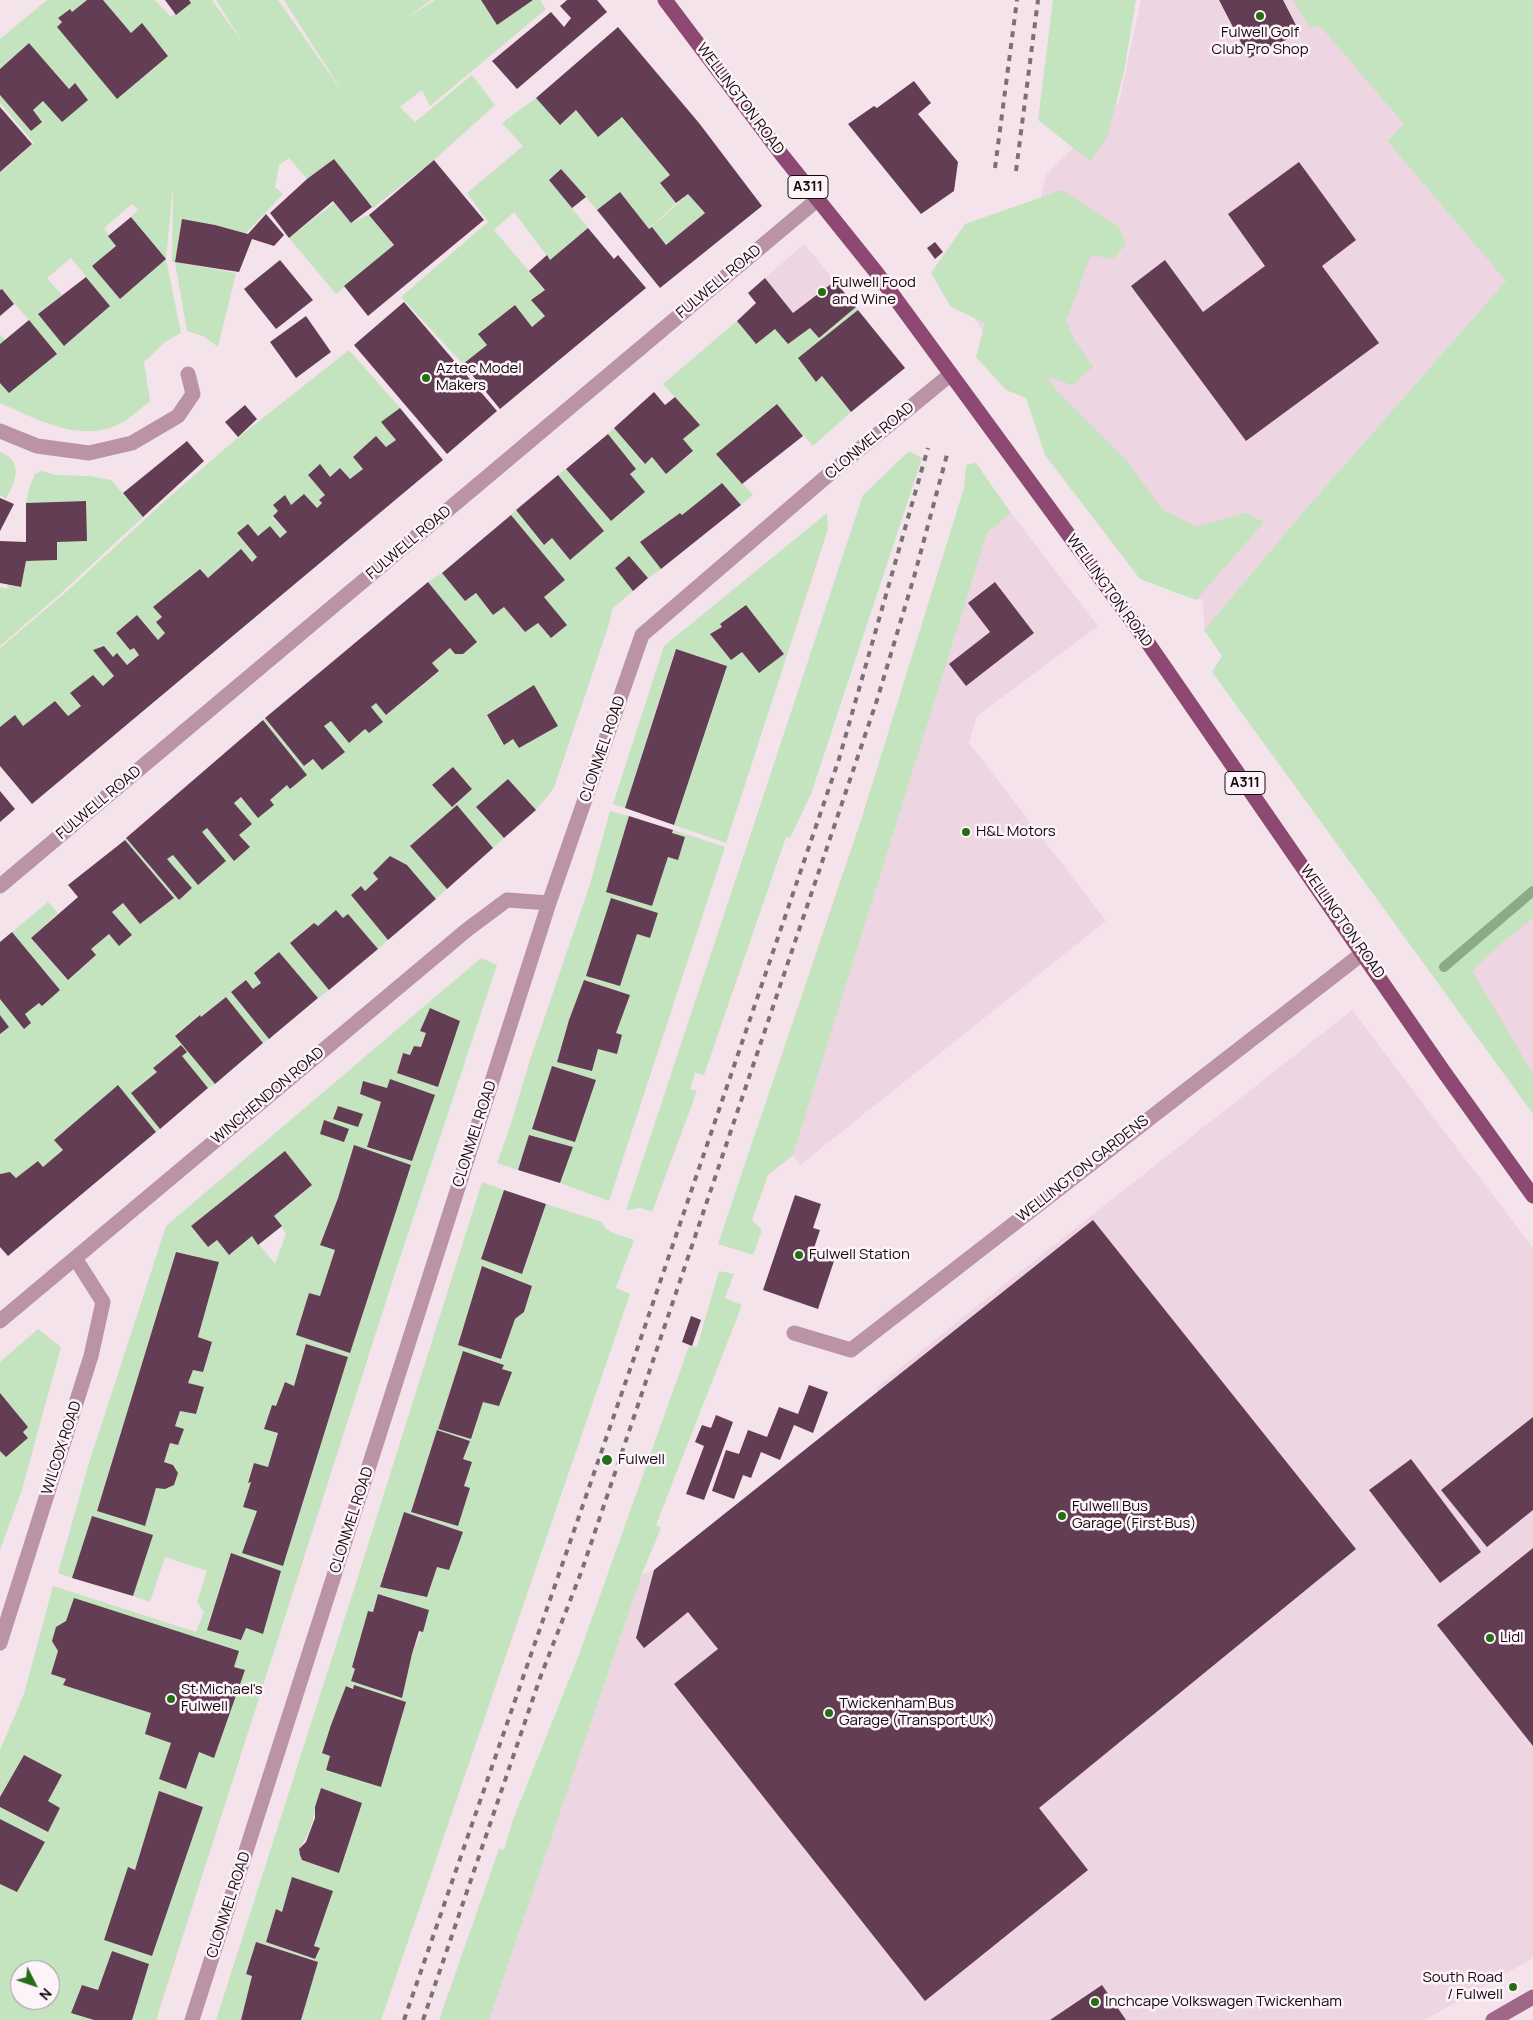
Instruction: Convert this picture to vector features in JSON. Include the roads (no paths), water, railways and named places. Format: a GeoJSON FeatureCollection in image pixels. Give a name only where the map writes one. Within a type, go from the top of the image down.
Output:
{"type":"FeatureCollection","features":[{"type":"Feature","properties":{"kind":"main road","name":"WELLINGTON ROAD"},"geometry":{"type":"LineString","coordinates":[[665,0],[876,272],[1148,643],[1444,1072],[1533,1196]]}},
{"type":"Feature","properties":{"kind":"main road"},"geometry":{"type":"LineString","coordinates":[[1493,2020],[1533,1997]]}},
{"type":"Feature","properties":{"kind":"street","name":"FULWELL ROAD"},"geometry":{"type":"LineString","coordinates":[[0,886],[818,199]]}},
{"type":"Feature","properties":{"kind":"street"},"geometry":{"type":"LineString","coordinates":[[0,431],[37,446],[89,453],[132,443],[178,416],[194,394],[188,374]]}},
{"type":"Feature","properties":{"kind":"street","name":"CLONMEL ROAD"},"geometry":{"type":"LineString","coordinates":[[192,2020],[549,904],[642,635],[834,470],[951,374]]}},
{"type":"Feature","properties":{"kind":"street","name":"WINCHENDON ROAD"},"geometry":{"type":"LineString","coordinates":[[0,1321],[468,929],[507,900],[549,904]]}},
{"type":"Feature","properties":{"kind":"street","name":"WELLINGTON GARDENS"},"geometry":{"type":"LineString","coordinates":[[794,1333],[851,1350],[1363,953]]}},
{"type":"Feature","properties":{"kind":"street","name":"WILCOX ROAD"},"geometry":{"type":"LineString","coordinates":[[0,1643],[91,1356],[103,1302],[75,1258]]}},
{"type":"Feature","properties":{"kind":"waterway"},"geometry":{"type":"LineString","coordinates":[[1444,967],[1533,891]]}},
{"type":"Feature","properties":{"kind":"railway"},"geometry":{"type":"LineString","coordinates":[[995,168],[1017,0]]}},
{"type":"Feature","properties":{"kind":"railway"},"geometry":{"type":"LineString","coordinates":[[1016,171],[1038,0]]}},
{"type":"Feature","properties":{"kind":"railway"},"geometry":{"type":"LineString","coordinates":[[404,2020],[643,1332],[839,759],[928,448]]}},
{"type":"Feature","properties":{"kind":"railway"},"geometry":{"type":"LineString","coordinates":[[423,2020],[540,1678],[582,1570],[877,700],[914,577],[948,451]]}},
{"type":"Feature","properties":{"kind":"place","name":"Fulwell Golf Club Pro Shop"},"geometry":{"type":"Point","coordinates":[1260,16]}},
{"type":"Feature","properties":{"kind":"place","name":"Fulwell Food and Wine"},"geometry":{"type":"Point","coordinates":[822,292]}},
{"type":"Feature","properties":{"kind":"place","name":"Aztec Model Makers"},"geometry":{"type":"Point","coordinates":[426,378]}},
{"type":"Feature","properties":{"kind":"place","name":"H&L Motors"},"geometry":{"type":"Point","coordinates":[966,832]}},
{"type":"Feature","properties":{"kind":"place","name":"Fulwell Station"},"geometry":{"type":"Point","coordinates":[799,1255]}},
{"type":"Feature","properties":{"kind":"place","name":"Fulwell"},"geometry":{"type":"Point","coordinates":[607,1460]}},
{"type":"Feature","properties":{"kind":"place","name":"Fulwell Bus Garage (First Bus)"},"geometry":{"type":"Point","coordinates":[1062,1516]}},
{"type":"Feature","properties":{"kind":"place","name":"Lidl"},"geometry":{"type":"Point","coordinates":[1490,1638]}},
{"type":"Feature","properties":{"kind":"place","name":"St Michael's Fulwell"},"geometry":{"type":"Point","coordinates":[171,1699]}},
{"type":"Feature","properties":{"kind":"place","name":"Twickenham Bus Garage (Transport UK)"},"geometry":{"type":"Point","coordinates":[829,1713]}},
{"type":"Feature","properties":{"kind":"place","name":"South Road / Fulwell"},"geometry":{"type":"Point","coordinates":[1513,1987]}},
{"type":"Feature","properties":{"kind":"place","name":"Inchcape Volkswagen Twickenham"},"geometry":{"type":"Point","coordinates":[1095,2002]}}]}
